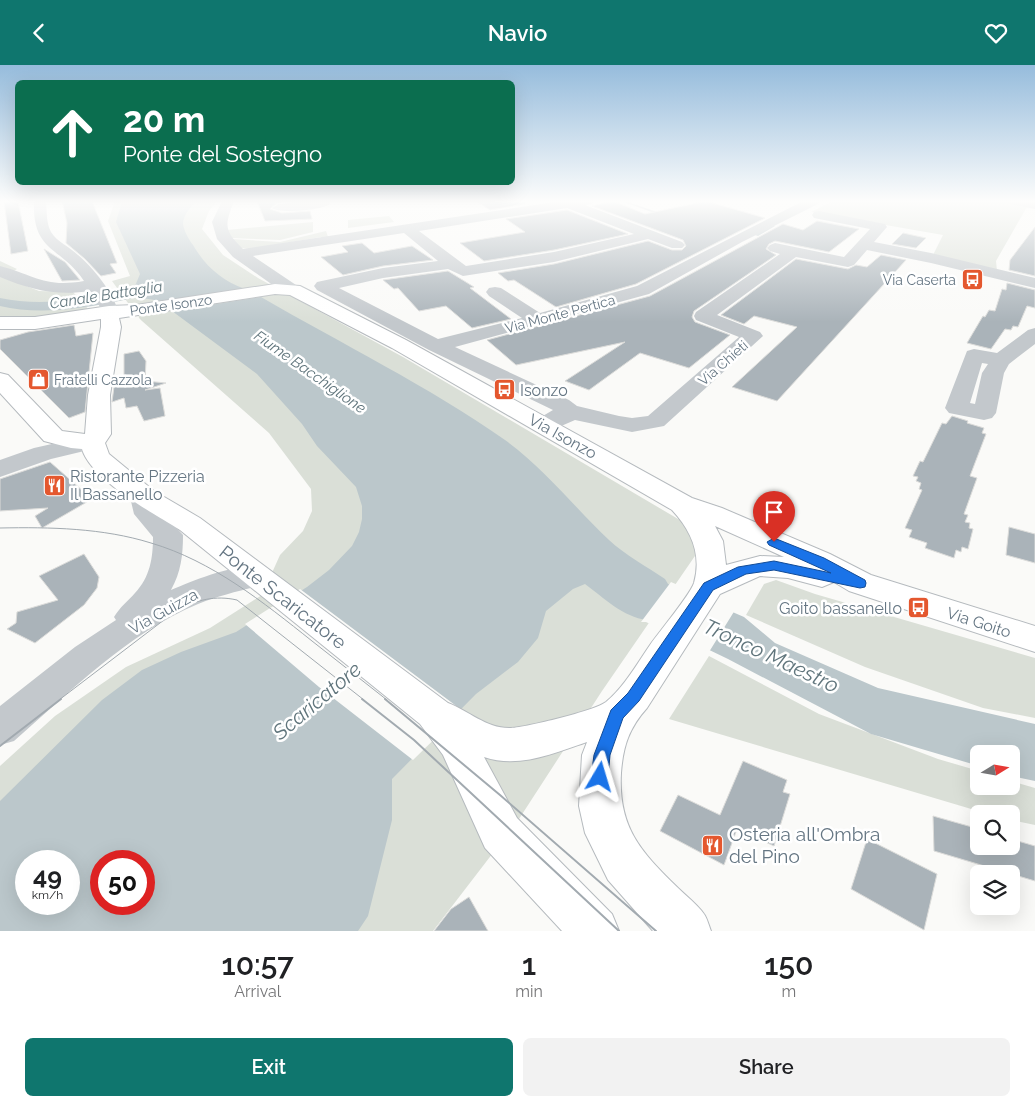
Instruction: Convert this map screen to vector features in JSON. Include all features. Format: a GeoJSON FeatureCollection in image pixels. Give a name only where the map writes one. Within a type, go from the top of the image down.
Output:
{"type":"FeatureCollection","features":[{"type":"Feature","properties":{"kind":"main road","name":"Ponte Isonzo"},"geometry":{"type":"LineString","coordinates":[[0,323],[46,322],[109,315],[280,289]]}},
{"type":"Feature","properties":{"kind":"main road","name":"Via Isonzo"},"geometry":{"type":"LineString","coordinates":[[280,289],[399,345],[682,504],[712,514],[758,535]]}},
{"type":"Feature","properties":{"kind":"main road"},"geometry":{"type":"LineString","coordinates":[[0,380],[52,435],[72,441],[92,442],[98,434],[99,395],[109,315]]}},
{"type":"Feature","properties":{"kind":"main road","name":"Ponte Scaricatore"},"geometry":{"type":"LineString","coordinates":[[92,442],[97,457],[144,497],[190,524],[453,730],[501,833],[595,931]]}},
{"type":"Feature","properties":{"kind":"main road"},"geometry":{"type":"LineString","coordinates":[[682,504],[698,520],[706,534],[712,566],[709,586],[625,706],[602,755],[600,806],[607,833],[624,863],[651,895],[686,931]]}},
{"type":"Feature","properties":{"kind":"main road","name":"Via Goito"},"geometry":{"type":"LineString","coordinates":[[758,535],[819,561],[860,583],[1035,639]]}},
{"type":"Feature","properties":{"kind":"main road"},"geometry":{"type":"LineString","coordinates":[[709,586],[743,570],[774,566],[860,583]]}},
{"type":"Feature","properties":{"kind":"main road"},"geometry":{"type":"LineString","coordinates":[[453,730],[498,744],[511,745],[555,735],[625,706]]}},
{"type":"Feature","properties":{"kind":"street"},"geometry":{"type":"LineString","coordinates":[[50,241],[81,266],[95,286],[109,315]]}},
{"type":"Feature","properties":{"kind":"street"},"geometry":{"type":"LineString","coordinates":[[54,245],[57,241]]}},
{"type":"Feature","properties":{"kind":"street","name":"Via Isonzo"},"geometry":{"type":"LineString","coordinates":[[226,241],[280,289]]}},
{"type":"Feature","properties":{"kind":"street"},"geometry":{"type":"LineString","coordinates":[[239,254],[283,241]]}},
{"type":"Feature","properties":{"kind":"street"},"geometry":{"type":"LineString","coordinates":[[423,241],[451,264],[463,271],[554,257],[619,241]]}},
{"type":"Feature","properties":{"kind":"street"},"geometry":{"type":"LineString","coordinates":[[668,241],[677,245]]}},
{"type":"Feature","properties":{"kind":"street","name":"Via Monte Pertica"},"geometry":{"type":"LineString","coordinates":[[436,346],[626,297],[643,290],[733,241]]}},
{"type":"Feature","properties":{"kind":"street"},"geometry":{"type":"LineString","coordinates":[[746,241],[848,262],[867,241]]}},
{"type":"Feature","properties":{"kind":"street"},"geometry":{"type":"LineString","coordinates":[[864,245],[931,258],[1035,283]]}},
{"type":"Feature","properties":{"kind":"street","name":"Via Chieti"},"geometry":{"type":"LineString","coordinates":[[572,413],[581,413],[627,426],[642,425],[656,421],[754,336],[703,316],[793,252]]}},
{"type":"Feature","properties":{"kind":"street"},"geometry":{"type":"LineString","coordinates":[[451,264],[383,273],[323,286],[436,346],[561,405],[572,413]]}},
{"type":"Feature","properties":{"kind":"street"},"geometry":{"type":"LineString","coordinates":[[0,271],[42,288],[66,289],[95,286]]}},
{"type":"Feature","properties":{"kind":"street"},"geometry":{"type":"LineString","coordinates":[[495,292],[537,319]]}},
{"type":"Feature","properties":{"kind":"street"},"geometry":{"type":"LineString","coordinates":[[1001,360],[1035,334]]}},
{"type":"Feature","properties":{"kind":"street"},"geometry":{"type":"LineString","coordinates":[[544,425],[558,417],[572,413]]}},
{"type":"Feature","properties":{"kind":"street"},"geometry":{"type":"LineString","coordinates":[[0,469],[42,453],[92,442]]}},
{"type":"Feature","properties":{"kind":"street","name":"Via Guizza"},"geometry":{"type":"LineString","coordinates":[[0,729],[102,647],[146,603],[161,581],[166,569],[168,535],[148,514],[144,497]]}},
{"type":"Feature","properties":{"kind":"street","name":"Via Guizza"},"geometry":{"type":"LineString","coordinates":[[102,647],[180,598],[229,580],[265,583]]}},
{"type":"Feature","properties":{"kind":"shaded area"},"geometry":{"type":"Polygon","coordinates":[[[116,241],[212,241],[223,255],[258,278],[403,357],[690,526],[697,553],[602,691],[519,819],[433,931],[0,931],[0,766],[55,716],[126,667],[210,628],[262,595],[280,555],[303,531],[312,511],[311,489],[269,433],[142,321],[139,318],[136,303],[128,303],[112,281],[130,276],[116,241]]]}},
{"type":"Feature","properties":{"kind":"shaded area"},"geometry":{"type":"Polygon","coordinates":[[[234,241],[271,241],[295,241],[249,249],[241,248],[234,241]]]}},
{"type":"Feature","properties":{"kind":"shaded area"},"geometry":{"type":"Polygon","coordinates":[[[940,241],[1007,241],[996,261],[997,271],[933,255],[940,241]]]}},
{"type":"Feature","properties":{"kind":"shaded area"},"geometry":{"type":"Polygon","coordinates":[[[0,261],[17,269],[4,277],[39,291],[73,292],[89,310],[34,318],[0,318],[0,261]]]}},
{"type":"Feature","properties":{"kind":"shaded area"},"geometry":{"type":"Polygon","coordinates":[[[776,580],[815,594],[1035,658],[1035,718],[983,708],[865,667],[746,615],[764,584],[776,580]]]}},
{"type":"Feature","properties":{"kind":"shaded area"},"geometry":{"type":"Polygon","coordinates":[[[709,656],[819,714],[938,759],[970,768],[970,795],[1020,795],[1020,784],[1035,788],[1035,825],[1020,822],[1020,805],[970,805],[970,809],[669,719],[709,656]]]}},
{"type":"Feature","properties":{"kind":"water"},"geometry":{"type":"Polygon","coordinates":[[[125,241],[190,241],[203,260],[215,272],[245,289],[161,301],[142,298],[135,286],[140,274],[125,241]]]}},
{"type":"Feature","properties":{"kind":"water"},"geometry":{"type":"Polygon","coordinates":[[[261,297],[446,401],[505,440],[546,475],[609,540],[629,556],[665,579],[668,584],[744,617],[775,643],[878,688],[1035,724],[1035,781],[1020,778],[1020,745],[970,745],[970,763],[871,734],[728,659],[647,620],[622,611],[585,584],[573,589],[546,611],[538,638],[518,662],[476,694],[392,779],[392,820],[368,916],[358,931],[0,931],[0,801],[102,700],[142,670],[181,652],[236,632],[307,587],[329,570],[352,546],[359,532],[362,506],[356,487],[317,446],[302,424],[257,374],[172,311],[261,297]]]}},
{"type":"Feature","properties":{"kind":"pier"},"geometry":{"type":"Polygon","coordinates":[[[671,582],[735,610],[709,652],[646,622],[641,622],[671,582]]]}},
{"type":"Feature","properties":{"kind":"pier"},"geometry":{"type":"Polygon","coordinates":[[[300,589],[463,711],[413,760],[319,687],[245,624],[300,589]]]}},
{"type":"Feature","properties":{"kind":"building"},"geometry":{"type":"Polygon","coordinates":[[[9,241],[26,241],[28,251],[11,254],[9,241]]]}},
{"type":"Feature","properties":{"kind":"building"},"geometry":{"type":"Polygon","coordinates":[[[66,241],[108,241],[117,263],[110,264],[116,273],[101,276],[66,241]]]}},
{"type":"Feature","properties":{"kind":"building"},"geometry":{"type":"Polygon","coordinates":[[[469,241],[594,241],[484,261],[460,243],[469,241]]]}},
{"type":"Feature","properties":{"kind":"building"},"geometry":{"type":"Polygon","coordinates":[[[646,241],[672,250],[682,250],[686,246],[684,241],[719,241],[636,284],[556,307],[514,280],[508,281],[498,273],[554,264],[646,241]]]}},
{"type":"Feature","properties":{"kind":"building"},"geometry":{"type":"Polygon","coordinates":[[[751,241],[774,241],[769,244],[766,249],[776,255],[694,311],[692,317],[695,322],[730,335],[689,368],[640,353],[589,390],[565,381],[625,342],[516,365],[487,340],[650,296],[751,241]]]}},
{"type":"Feature","properties":{"kind":"building"},"geometry":{"type":"Polygon","coordinates":[[[777,241],[843,241],[829,252],[777,241]]]}},
{"type":"Feature","properties":{"kind":"building"},"geometry":{"type":"Polygon","coordinates":[[[895,241],[923,241],[916,248],[892,244],[895,241]]]}},
{"type":"Feature","properties":{"kind":"building"},"geometry":{"type":"Polygon","coordinates":[[[1024,241],[1035,241],[1035,276],[1009,270],[1010,260],[1024,241]]]}},
{"type":"Feature","properties":{"kind":"building"},"geometry":{"type":"Polygon","coordinates":[[[362,243],[374,253],[412,246],[433,260],[383,266],[343,275],[321,257],[348,252],[342,246],[362,243]]]}},
{"type":"Feature","properties":{"kind":"building"},"geometry":{"type":"Polygon","coordinates":[[[44,249],[65,262],[80,280],[62,281],[44,249]]]}},
{"type":"Feature","properties":{"kind":"building"},"geometry":{"type":"Polygon","coordinates":[[[881,255],[906,260],[777,401],[732,387],[797,327],[754,316],[744,324],[721,315],[796,259],[848,269],[856,265],[867,267],[881,255]]]}},
{"type":"Feature","properties":{"kind":"building"},"geometry":{"type":"Polygon","coordinates":[[[448,271],[474,287],[470,288],[511,319],[472,328],[446,306],[419,311],[398,288],[394,289],[383,280],[448,271]]]}},
{"type":"Feature","properties":{"kind":"building"},"geometry":{"type":"Polygon","coordinates":[[[1007,283],[1035,290],[1035,308],[1027,306],[1018,327],[1013,326],[1011,330],[1005,329],[991,349],[967,343],[983,316],[985,317],[989,310],[995,311],[1002,289],[1006,290],[1007,283]]]}},
{"type":"Feature","properties":{"kind":"building"},"geometry":{"type":"Polygon","coordinates":[[[74,325],[76,336],[93,333],[85,412],[69,418],[0,349],[0,340],[28,332],[74,325]]]}},
{"type":"Feature","properties":{"kind":"building"},"geometry":{"type":"Polygon","coordinates":[[[139,351],[146,361],[145,381],[166,383],[145,390],[160,388],[165,416],[144,421],[137,406],[126,408],[124,398],[112,402],[115,379],[124,380],[124,354],[139,351]]]}},
{"type":"Feature","properties":{"kind":"building"},"geometry":{"type":"Polygon","coordinates":[[[952,416],[984,428],[982,433],[986,434],[970,476],[977,478],[964,514],[968,515],[965,522],[970,523],[969,528],[973,529],[968,549],[962,547],[961,552],[956,550],[954,558],[925,548],[927,543],[909,537],[912,530],[905,528],[922,490],[919,489],[921,483],[916,481],[918,477],[913,476],[920,461],[923,462],[942,423],[946,424],[952,416]]]}},
{"type":"Feature","properties":{"kind":"building"},"geometry":{"type":"Polygon","coordinates":[[[50,462],[92,499],[42,528],[35,516],[48,508],[0,511],[0,479],[50,462]]]}},
{"type":"Feature","properties":{"kind":"building"},"geometry":{"type":"Polygon","coordinates":[[[1009,527],[1035,534],[1035,563],[1006,555],[1009,527]]]}},
{"type":"Feature","properties":{"kind":"building"},"geometry":{"type":"Polygon","coordinates":[[[84,554],[99,577],[97,588],[84,605],[35,643],[7,629],[16,623],[17,612],[58,600],[39,576],[84,554]]]}},
{"type":"Feature","properties":{"kind":"building"},"geometry":{"type":"Polygon","coordinates":[[[743,761],[787,780],[783,792],[790,794],[774,846],[737,829],[724,865],[660,831],[678,795],[720,815],[743,761]]]}},
{"type":"Feature","properties":{"kind":"building"},"geometry":{"type":"Polygon","coordinates":[[[933,816],[970,826],[970,855],[1020,855],[1020,842],[1035,846],[1035,881],[1020,877],[1020,865],[981,865],[934,851],[933,816]]]}},
{"type":"Feature","properties":{"kind":"building"},"geometry":{"type":"Polygon","coordinates":[[[867,839],[937,874],[924,930],[851,889],[867,839]]]}},
{"type":"Feature","properties":{"kind":"building"},"geometry":{"type":"Polygon","coordinates":[[[469,897],[488,931],[434,931],[451,909],[469,897]]]}},
{"type":"Feature","properties":{"kind":"waterway","name":"Canale Battaglia"},"geometry":{"type":"LineString","coordinates":[[0,302],[17,306],[60,305],[107,298],[169,285]]}},
{"type":"Feature","properties":{"kind":"tram line"},"geometry":{"type":"LineString","coordinates":[[0,528],[57,528],[114,534],[151,543],[195,560],[256,598],[387,700]]}},
{"type":"Feature","properties":{"kind":"tram line"},"geometry":{"type":"LineString","coordinates":[[59,700],[177,610],[199,601],[214,598],[237,600],[364,700]]}},
{"type":"Feature","properties":{"kind":"tram line"},"geometry":{"type":"LineString","coordinates":[[0,746],[61,699]]}},
{"type":"Feature","properties":{"kind":"tram line"},"geometry":{"type":"LineString","coordinates":[[362,699],[414,740],[619,931]]}},
{"type":"Feature","properties":{"kind":"tram line"},"geometry":{"type":"LineString","coordinates":[[385,699],[500,795],[656,931]]}},
{"type":"Feature","properties":{"kind":"place","name":"Via Caserta"},"geometry":{"type":"Point","coordinates":[972,280]}},
{"type":"Feature","properties":{"kind":"place","name":"Fratelli Cazzola"},"geometry":{"type":"Point","coordinates":[38,380]}},
{"type":"Feature","properties":{"kind":"place","name":"Isonzo"},"geometry":{"type":"Point","coordinates":[504,390]}},
{"type":"Feature","properties":{"kind":"place","name":"Ristorante Pizzeria Il Bassanello"},"geometry":{"type":"Point","coordinates":[54,485]}},
{"type":"Feature","properties":{"kind":"place","name":"Goito bassanello"},"geometry":{"type":"Point","coordinates":[918,608]}},
{"type":"Feature","properties":{"kind":"place","name":"Osteria all'Ombra del Pino"},"geometry":{"type":"Point","coordinates":[713,845]}},
{"type":"Feature","properties":{"kind":"route"},"geometry":{"type":"LineString","coordinates":[[600,777],[602,755],[617,715],[634,697],[709,586],[743,570],[760,566],[788,568],[860,583],[819,561],[774,542]]}},
{"type":"Feature","properties":{"kind":"water label","name":"Fiume Bacchiglione"},"geometry":{"type":"Point","coordinates":[310,372]}},
{"type":"Feature","properties":{"kind":"water label","name":"Tronco Maestro"},"geometry":{"type":"Point","coordinates":[771,656]}},
{"type":"Feature","properties":{"kind":"water label","name":"Scaricatore"},"geometry":{"type":"Point","coordinates":[317,701]}}]}
